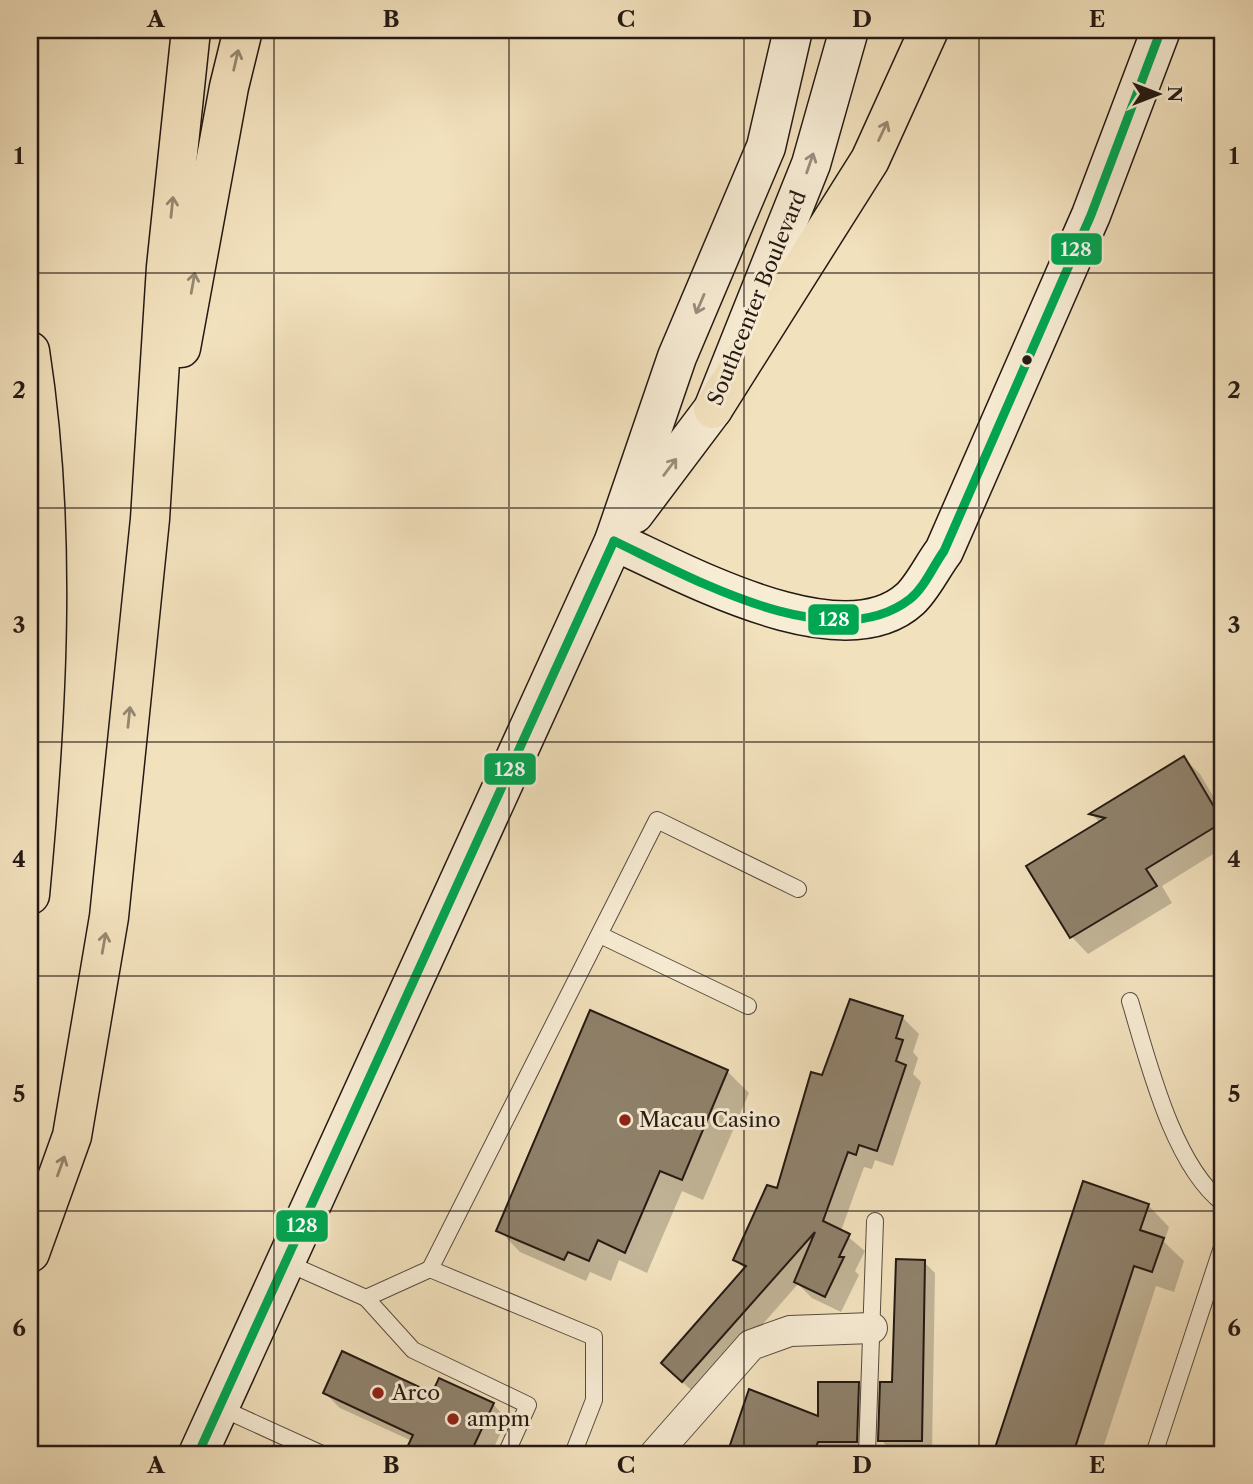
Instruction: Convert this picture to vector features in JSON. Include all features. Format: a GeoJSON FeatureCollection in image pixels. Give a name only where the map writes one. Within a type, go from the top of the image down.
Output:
{"type":"FeatureCollection","features":[{"type":"Feature","properties":{"kind":"highway"},"geometry":{"type":"LineString","coordinates":[[30,1253],[72,1136],[109,917],[149,519],[166,267],[191,30]]}},
{"type":"Feature","properties":{"kind":"highway"},"geometry":{"type":"LineString","coordinates":[[149,519],[229,88],[243,30]]}},
{"type":"Feature","properties":{"kind":"highway"},"geometry":{"type":"LineString","coordinates":[[713,409],[870,160],[929,30]]}},
{"type":"Feature","properties":{"kind":"highway"},"geometry":{"type":"LineString","coordinates":[[30,351],[37,398],[46,529],[44,743],[30,895]]}},
{"type":"Feature","properties":{"kind":"main road","name":"Southcenter Boulevard"},"geometry":{"type":"LineString","coordinates":[[198,1454],[614,541],[677,356],[766,147],[793,30]]}},
{"type":"Feature","properties":{"kind":"main road","name":"Southcenter Boulevard"},"geometry":{"type":"LineString","coordinates":[[614,541],[713,409],[811,164],[849,30]]}},
{"type":"Feature","properties":{"kind":"main road"},"geometry":{"type":"LineString","coordinates":[[614,541],[753,604],[815,618],[873,620],[910,599],[944,551],[1091,215],[1161,30]]}},
{"type":"Feature","properties":{"kind":"street"},"geometry":{"type":"LineString","coordinates":[[655,1454],[751,1345],[790,1331],[872,1328]]}},
{"type":"Feature","properties":{"kind":"lane"},"geometry":{"type":"LineString","coordinates":[[366,1298],[430,1269],[657,820],[798,889]]}},
{"type":"Feature","properties":{"kind":"lane"},"geometry":{"type":"LineString","coordinates":[[600,934],[748,1006]]}},
{"type":"Feature","properties":{"kind":"lane"},"geometry":{"type":"LineString","coordinates":[[1130,1001],[1158,1097],[1204,1188],[1223,1203]]}},
{"type":"Feature","properties":{"kind":"lane"},"geometry":{"type":"LineString","coordinates":[[867,1454],[875,1221]]}},
{"type":"Feature","properties":{"kind":"lane"},"geometry":{"type":"LineString","coordinates":[[1154,1454],[1223,1244]]}},
{"type":"Feature","properties":{"kind":"lane"},"geometry":{"type":"LineString","coordinates":[[287,1262],[366,1298],[413,1350],[528,1405],[506,1454]]}},
{"type":"Feature","properties":{"kind":"lane"},"geometry":{"type":"LineString","coordinates":[[430,1269],[594,1337],[594,1400],[573,1454]]}},
{"type":"Feature","properties":{"kind":"lane"},"geometry":{"type":"LineString","coordinates":[[221,1408],[322,1454]]}},
{"type":"Feature","properties":{"kind":"building"},"geometry":{"type":"Polygon","coordinates":[[[1184,756],[1223,822],[1146,869],[1157,886],[1070,938],[1026,866],[1105,818],[1089,814],[1184,756]]]}},
{"type":"Feature","properties":{"kind":"building"},"geometry":{"type":"Polygon","coordinates":[[[850,999],[903,1016],[896,1038],[903,1040],[896,1061],[906,1065],[877,1151],[859,1145],[856,1155],[848,1152],[823,1221],[850,1234],[839,1257],[844,1257],[825,1297],[794,1282],[815,1232],[682,1382],[661,1363],[746,1266],[733,1260],[767,1185],[777,1188],[811,1072],[822,1075],[850,999]]]}},
{"type":"Feature","properties":{"kind":"building","name":"Macau Casino"},"geometry":{"type":"Polygon","coordinates":[[[590,1010],[728,1070],[682,1180],[660,1171],[625,1253],[598,1240],[589,1261],[568,1252],[564,1260],[496,1231],[590,1010]]]}},
{"type":"Feature","properties":{"kind":"building"},"geometry":{"type":"Polygon","coordinates":[[[1083,1181],[1149,1204],[1140,1230],[1164,1238],[1152,1272],[1134,1266],[1073,1454],[993,1454],[1083,1181]]]}},
{"type":"Feature","properties":{"kind":"building"},"geometry":{"type":"Polygon","coordinates":[[[896,1259],[925,1260],[922,1441],[878,1441],[880,1382],[892,1382],[896,1259]]]}},
{"type":"Feature","properties":{"kind":"building"},"geometry":{"type":"Polygon","coordinates":[[[342,1351],[432,1393],[439,1378],[494,1403],[470,1454],[404,1454],[413,1435],[323,1393],[342,1351]]]}},
{"type":"Feature","properties":{"kind":"building"},"geometry":{"type":"Polygon","coordinates":[[[818,1382],[859,1382],[857,1442],[818,1442],[813,1454],[727,1454],[749,1389],[818,1416],[818,1382]]]}},
{"type":"Feature","properties":{"kind":"transit line","name":"128"},"geometry":{"type":"LineString","coordinates":[[614,541],[720,591],[761,606],[802,616],[842,620],[878,615],[910,599],[944,551],[1091,215],[1161,30]]}},
{"type":"Feature","properties":{"kind":"transit line","name":"128"},"geometry":{"type":"LineString","coordinates":[[198,1454],[614,541]]}},
{"type":"Feature","properties":{"kind":"place","name":"Macau Casino"},"geometry":{"type":"Point","coordinates":[625,1120]}},
{"type":"Feature","properties":{"kind":"place","name":"Arco"},"geometry":{"type":"Point","coordinates":[378,1393]}},
{"type":"Feature","properties":{"kind":"place","name":"ampm"},"geometry":{"type":"Point","coordinates":[453,1419]}}]}
